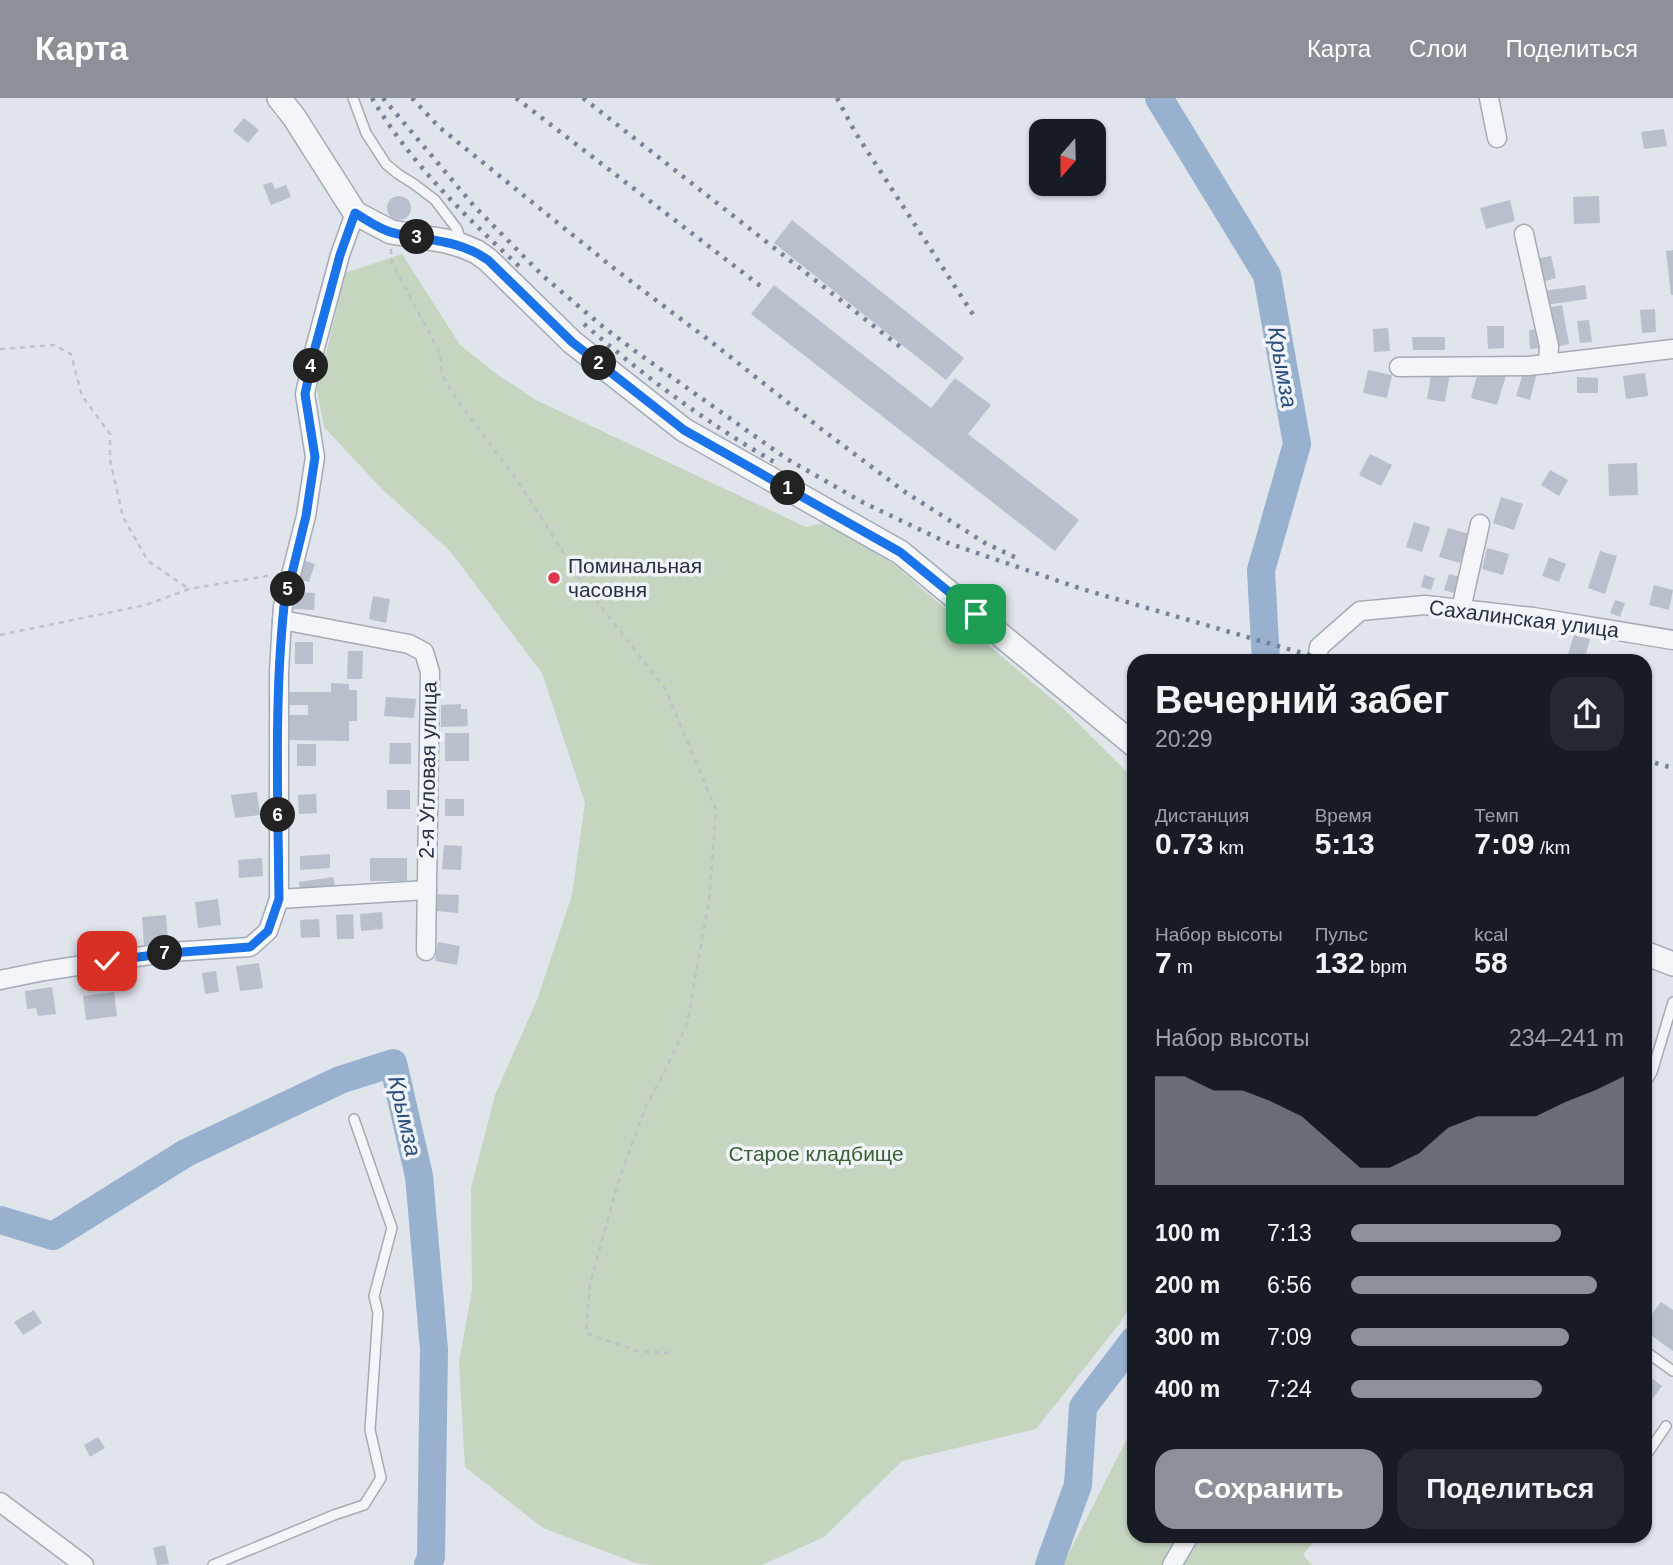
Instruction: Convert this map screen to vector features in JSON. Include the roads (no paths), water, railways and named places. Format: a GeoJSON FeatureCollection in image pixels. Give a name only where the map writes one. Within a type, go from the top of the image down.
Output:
{"type":"FeatureCollection","features":[{"type":"Feature","properties":{"kind":"street"},"geometry":{"type":"LineString","coordinates":[[279,98],[355,213],[391,232],[446,241],[477,252],[572,342],[684,430],[900,552],[1127,739]]}},
{"type":"Feature","properties":{"kind":"street"},"geometry":{"type":"LineString","coordinates":[[1489,98],[1497,138]]}},
{"type":"Feature","properties":{"kind":"street"},"geometry":{"type":"LineString","coordinates":[[0,980],[170,953],[250,947],[268,931],[279,899],[279,671],[282,620],[306,516],[315,457],[305,394],[337,268],[355,213]]}},
{"type":"Feature","properties":{"kind":"street"},"geometry":{"type":"LineString","coordinates":[[1524,233],[1549,346],[1548,364]]}},
{"type":"Feature","properties":{"kind":"street"},"geometry":{"type":"LineString","coordinates":[[1399,367],[1529,366],[1673,349]]}},
{"type":"Feature","properties":{"kind":"street"},"geometry":{"type":"LineString","coordinates":[[1461,609],[1480,524]]}},
{"type":"Feature","properties":{"kind":"street","name":"Сахалинская улица"},"geometry":{"type":"LineString","coordinates":[[1319,654],[1320,647],[1360,611],[1425,605],[1533,617],[1673,640]]}},
{"type":"Feature","properties":{"kind":"street","name":"2-я Угловая улица"},"geometry":{"type":"LineString","coordinates":[[282,620],[409,644],[424,652],[430,672],[426,951]]}},
{"type":"Feature","properties":{"kind":"street"},"geometry":{"type":"LineString","coordinates":[[279,899],[427,891]]}},
{"type":"Feature","properties":{"kind":"street"},"geometry":{"type":"LineString","coordinates":[[1652,956],[1673,964]]}},
{"type":"Feature","properties":{"kind":"street"},"geometry":{"type":"LineString","coordinates":[[0,1502],[84,1565]]}},
{"type":"Feature","properties":{"kind":"street"},"geometry":{"type":"LineString","coordinates":[[1172,1565],[1185,1543]]}},
{"type":"Feature","properties":{"kind":"lane"},"geometry":{"type":"LineString","coordinates":[[353,98],[366,133],[386,164],[435,200],[457,229],[463,246]]}},
{"type":"Feature","properties":{"kind":"lane"},"geometry":{"type":"LineString","coordinates":[[1652,1072],[1673,1002]]}},
{"type":"Feature","properties":{"kind":"lane"},"geometry":{"type":"LineString","coordinates":[[213,1565],[364,1505],[381,1478],[370,1430],[378,1313],[374,1296],[393,1228],[354,1119]]}},
{"type":"Feature","properties":{"kind":"lane"},"geometry":{"type":"LineString","coordinates":[[1652,1356],[1673,1371]]}},
{"type":"Feature","properties":{"kind":"lane"},"geometry":{"type":"LineString","coordinates":[[1652,1447],[1666,1426]]}},
{"type":"Feature","properties":{"kind":"waterway","name":"Крымза"},"geometry":{"type":"LineString","coordinates":[[1159,98],[1267,275],[1297,444],[1261,570],[1266,654]]}},
{"type":"Feature","properties":{"kind":"waterway","name":"Крымза"},"geometry":{"type":"LineString","coordinates":[[0,1220],[53,1236],[186,1153],[340,1080],[393,1063],[419,1176],[434,1349],[431,1557],[428,1565]]}},
{"type":"Feature","properties":{"kind":"waterway","name":"Крымза"},"geometry":{"type":"LineString","coordinates":[[1049,1565],[1078,1485],[1083,1407],[1127,1349]]}},
{"type":"Feature","properties":{"kind":"railway"},"geometry":{"type":"LineString","coordinates":[[372,98],[421,167],[521,268]]}},
{"type":"Feature","properties":{"kind":"railway"},"geometry":{"type":"LineString","coordinates":[[383,98],[474,206],[543,276],[635,351],[787,459],[864,503],[948,543],[1082,589],[1305,654]]}},
{"type":"Feature","properties":{"kind":"railway"},"geometry":{"type":"LineString","coordinates":[[412,98],[439,127],[616,270],[820,428],[905,492],[985,543],[1021,560]]}},
{"type":"Feature","properties":{"kind":"railway"},"geometry":{"type":"LineString","coordinates":[[516,98],[763,288]]}},
{"type":"Feature","properties":{"kind":"railway"},"geometry":{"type":"LineString","coordinates":[[583,98],[903,349]]}},
{"type":"Feature","properties":{"kind":"railway"},"geometry":{"type":"LineString","coordinates":[[837,98],[855,132],[974,316]]}},
{"type":"Feature","properties":{"kind":"railway"},"geometry":{"type":"LineString","coordinates":[[584,324],[677,398],[776,463]]}},
{"type":"Feature","properties":{"kind":"railway"},"geometry":{"type":"LineString","coordinates":[[1652,762],[1673,768]]}},
{"type":"Feature","properties":{"kind":"place","name":"Поминальная часовня"},"geometry":{"type":"Point","coordinates":[554,578]}},
{"type":"Feature","properties":{"kind":"park label","name":"Старое кладбище"},"geometry":{"type":"Point","coordinates":[816,1154]}}]}
